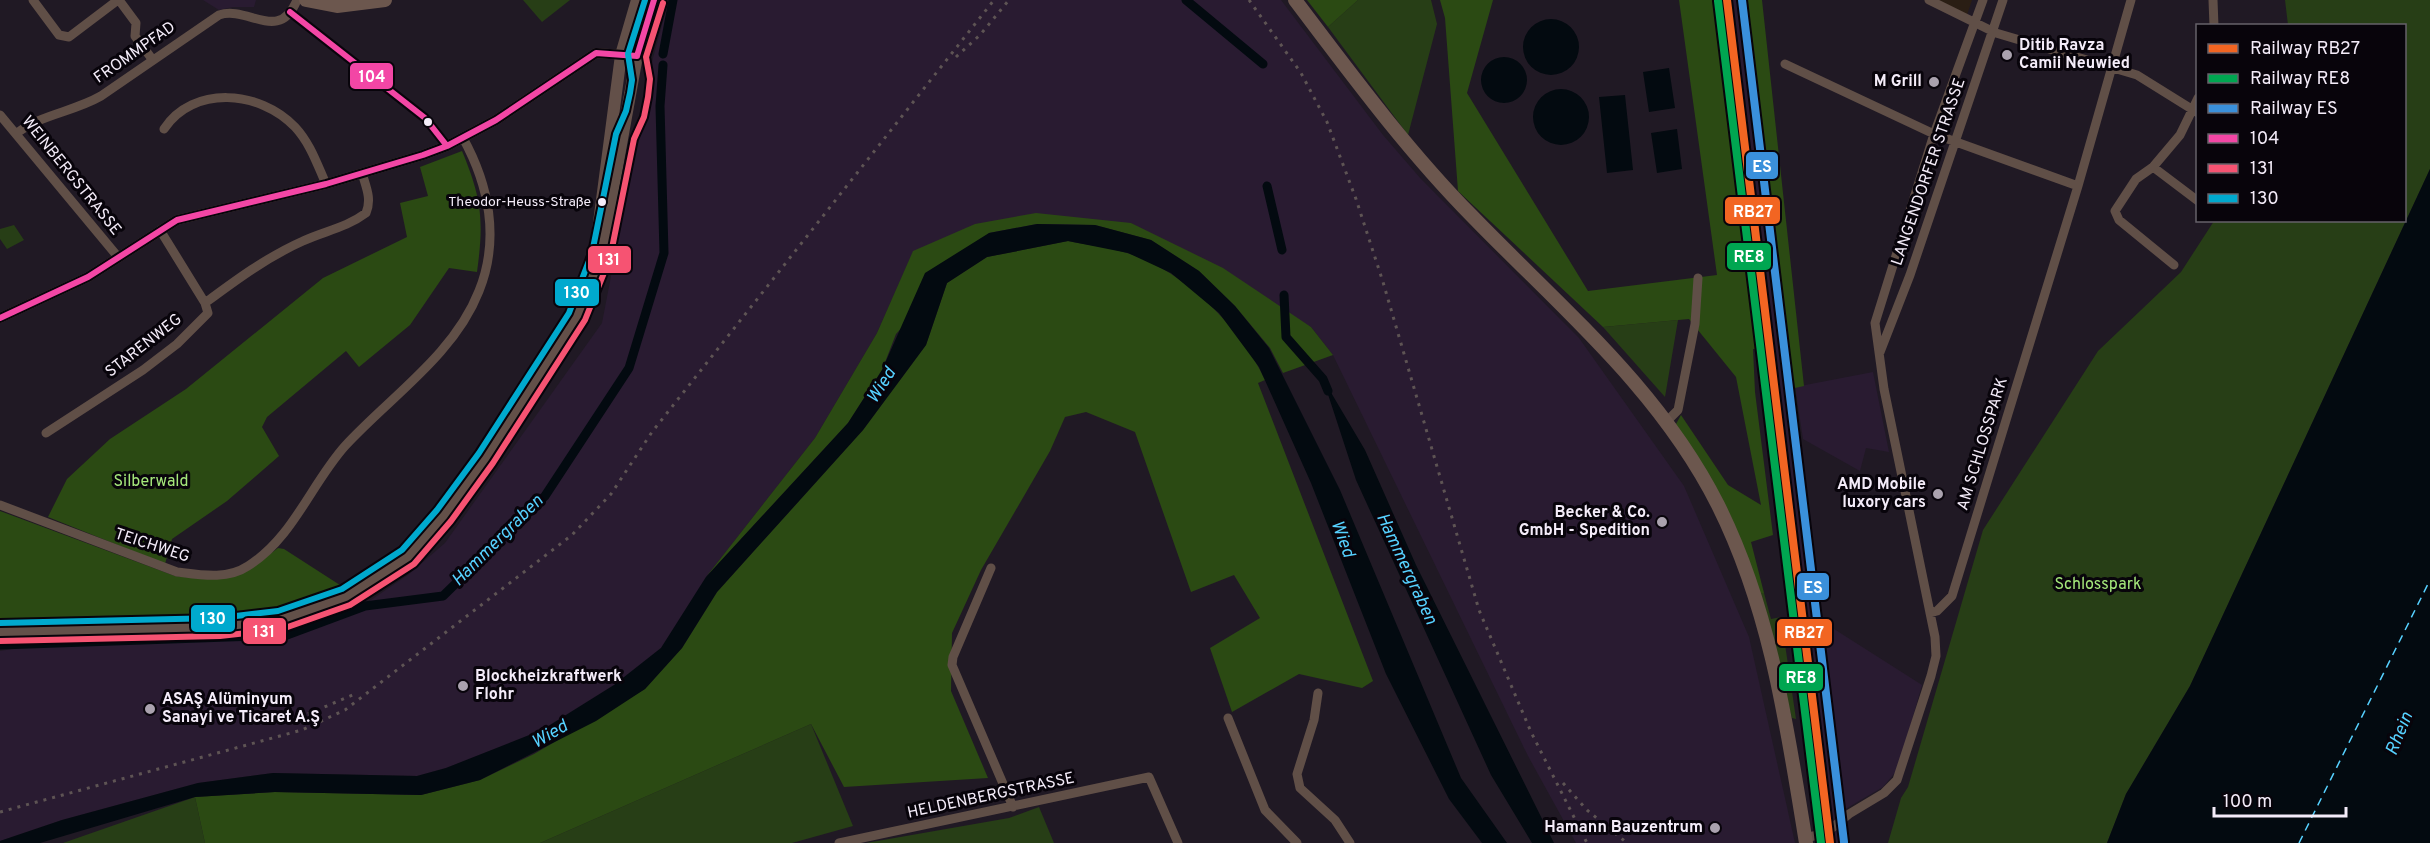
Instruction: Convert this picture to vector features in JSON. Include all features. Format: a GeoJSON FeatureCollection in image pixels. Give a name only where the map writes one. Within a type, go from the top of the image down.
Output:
{"type":"FeatureCollection","features":[{"type":"Feature","properties":{"kind":"main road"},"geometry":{"type":"LineString","coordinates":[[306,0],[347,6],[385,0]]}},
{"type":"Feature","properties":{"kind":"main road"},"geometry":{"type":"LineString","coordinates":[[594,273],[606,156],[621,55],[637,0]]}},
{"type":"Feature","properties":{"kind":"main road"},"geometry":{"type":"LineString","coordinates":[[0,632],[248,625],[280,620],[323,606],[375,581],[408,557],[424,540],[486,458],[577,317],[601,256],[637,56],[654,0]]}},
{"type":"Feature","properties":{"kind":"main road"},"geometry":{"type":"LineString","coordinates":[[1294,0],[1421,162],[1473,217],[1603,345],[1667,421],[1717,505],[1756,599],[1780,692],[1805,840]]}},
{"type":"Feature","properties":{"kind":"street"},"geometry":{"type":"LineString","coordinates":[[33,0],[59,35],[69,38],[118,0],[136,23],[135,36],[152,59]]}},
{"type":"Feature","properties":{"kind":"street"},"geometry":{"type":"LineString","coordinates":[[297,0],[290,12],[425,118],[447,146]]}},
{"type":"Feature","properties":{"kind":"street"},"geometry":{"type":"LineString","coordinates":[[1929,0],[1992,32],[2150,81],[2195,112],[2180,135],[2153,167],[2136,179],[2115,211],[2116,216],[2174,265]]}},
{"type":"Feature","properties":{"kind":"street","name":"LANGENDORFER STRASSE"},"geometry":{"type":"LineString","coordinates":[[1930,613],[1884,389],[1875,322],[1934,134],[1983,0]]}},
{"type":"Feature","properties":{"kind":"street","name":"LANGENDORFER STRASSE"},"geometry":{"type":"LineString","coordinates":[[1880,353],[1956,142],[2003,0]]}},
{"type":"Feature","properties":{"kind":"street","name":"AM SCHLOSSPARK"},"geometry":{"type":"LineString","coordinates":[[1930,613],[1937,611],[1952,596],[2078,186],[2132,0]]}},
{"type":"Feature","properties":{"kind":"street"},"geometry":{"type":"LineString","coordinates":[[2213,0],[2214,24]]}},
{"type":"Feature","properties":{"kind":"street","name":"FROMMPFAD"},"geometry":{"type":"LineString","coordinates":[[17,133],[37,119],[93,100],[226,12],[237,12],[270,22],[290,12]]}},
{"type":"Feature","properties":{"kind":"street"},"geometry":{"type":"LineString","coordinates":[[0,318],[66,289],[160,230],[193,214],[244,206],[326,184],[447,146],[496,120],[596,53],[637,56]]}},
{"type":"Feature","properties":{"kind":"street"},"geometry":{"type":"LineString","coordinates":[[1785,64],[1934,134],[2078,186]]}},
{"type":"Feature","properties":{"kind":"street"},"geometry":{"type":"LineString","coordinates":[[164,129],[174,114],[207,99],[222,97],[248,100],[275,112],[294,126],[311,150],[326,184]]}},
{"type":"Feature","properties":{"kind":"street","name":"WEINBERGSTRASSE"},"geometry":{"type":"LineString","coordinates":[[0,114],[118,257]]}},
{"type":"Feature","properties":{"kind":"street","name":"TEICHWEG"},"geometry":{"type":"LineString","coordinates":[[0,505],[177,572],[204,576],[227,574],[248,567],[275,544],[345,446],[417,375],[449,339],[479,292],[486,268],[489,208],[482,178],[463,138]]}},
{"type":"Feature","properties":{"kind":"street"},"geometry":{"type":"LineString","coordinates":[[2153,167],[2196,199]]}},
{"type":"Feature","properties":{"kind":"street"},"geometry":{"type":"LineString","coordinates":[[160,230],[205,303],[256,265],[305,240],[331,232],[366,213],[369,206],[368,192],[362,173]]}},
{"type":"Feature","properties":{"kind":"street"},"geometry":{"type":"LineString","coordinates":[[1667,421],[1678,410],[1695,324],[1698,278]]}},
{"type":"Feature","properties":{"kind":"street","name":"STARENWEG"},"geometry":{"type":"LineString","coordinates":[[46,433],[135,375],[177,344],[208,313],[205,303]]}},
{"type":"Feature","properties":{"kind":"street"},"geometry":{"type":"LineString","coordinates":[[991,568],[952,664],[1013,807]]}},
{"type":"Feature","properties":{"kind":"street"},"geometry":{"type":"LineString","coordinates":[[1805,840],[1830,831],[1849,814],[1889,789],[1900,776],[1934,662],[1936,649],[1930,613]]}},
{"type":"Feature","properties":{"kind":"street"},"geometry":{"type":"LineString","coordinates":[[1318,693],[1314,720],[1297,774],[1300,788],[1335,820],[1350,843]]}},
{"type":"Feature","properties":{"kind":"street"},"geometry":{"type":"LineString","coordinates":[[1228,718],[1265,810],[1297,843]]}},
{"type":"Feature","properties":{"kind":"street","name":"HELDENBERGSTRASSE"},"geometry":{"type":"LineString","coordinates":[[838,843],[1149,777],[1178,843]]}},
{"type":"Feature","properties":{"kind":"shaded area"},"geometry":{"type":"Polygon","coordinates":[[[203,0],[256,0],[254,7],[219,10],[203,0]]]}},
{"type":"Feature","properties":{"kind":"shaded area"},"geometry":{"type":"Polygon","coordinates":[[[669,0],[1281,0],[1383,135],[1421,179],[1579,338],[1684,486],[1749,637],[1795,843],[1576,843],[1528,756],[1333,355],[1311,327],[1131,223],[913,252],[877,333],[815,438],[706,577],[661,648],[614,685],[542,730],[446,768],[417,776],[273,773],[198,783],[62,820],[0,841],[0,651],[38,645],[283,632],[368,602],[408,575],[445,543],[602,323],[653,58],[669,0]]]}},
{"type":"Feature","properties":{"kind":"shaded area"},"geometry":{"type":"Polygon","coordinates":[[[1722,0],[1737,0],[1840,843],[1826,843],[1722,0]]]}},
{"type":"Feature","properties":{"kind":"shaded area"},"geometry":{"type":"Polygon","coordinates":[[[1938,0],[1972,0],[1967,15],[1938,0]]]}},
{"type":"Feature","properties":{"kind":"shaded area"},"geometry":{"type":"Polygon","coordinates":[[[1873,372],[1889,452],[1866,448],[1860,471],[1803,439],[1795,387],[1873,372]]]}},
{"type":"Feature","properties":{"kind":"shaded area"},"geometry":{"type":"Polygon","coordinates":[[[1823,622],[1922,685],[1898,769],[1883,787],[1842,811],[1823,622]]]}},
{"type":"Feature","properties":{"kind":"green space"},"geometry":{"type":"Polygon","coordinates":[[[523,0],[570,0],[542,22],[523,0]]]}},
{"type":"Feature","properties":{"kind":"green space"},"geometry":{"type":"Polygon","coordinates":[[[1307,0],[1358,0],[1328,27],[1307,0]]]}},
{"type":"Feature","properties":{"kind":"green space"},"geometry":{"type":"Polygon","coordinates":[[[1358,0],[1431,0],[1437,24],[1408,135],[1328,27],[1358,0]]]}},
{"type":"Feature","properties":{"kind":"green space"},"geometry":{"type":"Polygon","coordinates":[[[1440,0],[1493,0],[1467,93],[1588,291],[1717,275],[1679,0],[1722,0],[1764,350],[1753,349],[1755,392],[1773,535],[1751,542],[1764,593],[1759,593],[1725,508],[1676,424],[1681,415],[1728,485],[1761,505],[1736,377],[1689,319],[1603,327],[1458,191],[1445,18],[1440,0]]]}},
{"type":"Feature","properties":{"kind":"green space"},"geometry":{"type":"Polygon","coordinates":[[[1737,0],[1762,0],[1804,386],[1795,388],[1842,811],[1837,815],[1737,0]]]}},
{"type":"Feature","properties":{"kind":"green space","name":"Schlosspark"},"geometry":{"type":"Polygon","coordinates":[[[2285,0],[2430,0],[2430,169],[2406,221],[2406,24],[2288,24],[2285,0]]]}},
{"type":"Feature","properties":{"kind":"green space","name":"Silberwald"},"geometry":{"type":"Polygon","coordinates":[[[462,151],[474,183],[480,210],[477,272],[449,268],[410,325],[359,367],[346,351],[267,417],[262,427],[279,456],[227,501],[172,539],[165,564],[48,517],[67,479],[110,439],[186,389],[323,278],[407,237],[400,203],[428,196],[420,167],[462,151]]]}},
{"type":"Feature","properties":{"kind":"green space"},"geometry":{"type":"Polygon","coordinates":[[[1036,213],[1131,223],[1223,268],[1311,327],[1333,355],[1283,373],[1270,348],[1235,306],[1199,271],[1151,240],[1095,225],[1037,224],[989,233],[896,334],[882,370],[848,423],[706,577],[815,438],[877,333],[913,251],[975,224],[1036,213]]]}},
{"type":"Feature","properties":{"kind":"green space","name":"Schlosspark"},"geometry":{"type":"Polygon","coordinates":[[[2213,222],[2405,222],[2190,686],[2126,794],[2107,843],[1888,843],[1901,798],[1908,787],[1983,530],[2098,351],[2181,272],[2213,222]]]}},
{"type":"Feature","properties":{"kind":"green space"},"geometry":{"type":"Polygon","coordinates":[[[14,225],[24,240],[7,249],[0,239],[0,229],[14,225]]]}},
{"type":"Feature","properties":{"kind":"green space"},"geometry":{"type":"Polygon","coordinates":[[[1068,241],[1127,253],[1169,272],[1208,303],[1226,321],[1255,360],[1265,380],[1258,383],[1373,681],[1362,688],[1299,674],[1232,712],[1210,648],[1260,618],[1234,575],[1191,592],[1135,432],[1086,412],[1065,417],[1050,451],[981,570],[952,633],[951,691],[988,778],[844,787],[811,724],[540,843],[205,843],[195,797],[275,792],[421,795],[480,780],[534,754],[645,689],[682,648],[717,592],[863,430],[926,345],[947,283],[987,257],[1068,241]]]}},
{"type":"Feature","properties":{"kind":"green space"},"geometry":{"type":"Polygon","coordinates":[[[1678,320],[1665,397],[1603,327],[1678,320]]]}},
{"type":"Feature","properties":{"kind":"green space"},"geometry":{"type":"Polygon","coordinates":[[[1758,350],[1764,350],[1822,814],[1815,815],[1781,562],[1758,350]]]}},
{"type":"Feature","properties":{"kind":"green space"},"geometry":{"type":"Polygon","coordinates":[[[0,511],[175,576],[207,579],[230,576],[252,566],[278,548],[284,549],[343,587],[285,608],[250,614],[0,621],[0,511]]]}},
{"type":"Feature","properties":{"kind":"green space"},"geometry":{"type":"Polygon","coordinates":[[[1759,593],[1764,593],[1771,619],[1781,617],[1796,719],[1792,718],[1759,593]]]}},
{"type":"Feature","properties":{"kind":"green space"},"geometry":{"type":"Polygon","coordinates":[[[811,724],[853,826],[792,843],[540,843],[811,724]]]}},
{"type":"Feature","properties":{"kind":"green space"},"geometry":{"type":"Polygon","coordinates":[[[195,797],[205,843],[63,843],[195,797]]]}},
{"type":"Feature","properties":{"kind":"green space"},"geometry":{"type":"Polygon","coordinates":[[[1039,807],[1054,843],[866,843],[1009,818],[1039,807]]]}},
{"type":"Feature","properties":{"kind":"water"},"geometry":{"type":"Polygon","coordinates":[[[1546,19],[1556,19],[1571,27],[1577,36],[1579,47],[1577,58],[1571,67],[1556,75],[1546,75],[1535,70],[1528,63],[1523,52],[1523,42],[1528,31],[1535,24],[1546,19]]]}},
{"type":"Feature","properties":{"kind":"water"},"geometry":{"type":"Polygon","coordinates":[[[1504,57],[1520,64],[1527,80],[1520,96],[1504,103],[1488,96],[1481,80],[1488,64],[1504,57]]]}},
{"type":"Feature","properties":{"kind":"water"},"geometry":{"type":"Polygon","coordinates":[[[1669,68],[1675,108],[1649,112],[1643,72],[1669,68]]]}},
{"type":"Feature","properties":{"kind":"water"},"geometry":{"type":"Polygon","coordinates":[[[1556,89],[1566,89],[1581,97],[1587,106],[1589,117],[1587,128],[1581,137],[1566,145],[1556,145],[1545,140],[1538,133],[1533,122],[1533,112],[1538,101],[1545,94],[1556,89]]]}},
{"type":"Feature","properties":{"kind":"water"},"geometry":{"type":"Polygon","coordinates":[[[1625,95],[1633,170],[1607,173],[1599,97],[1625,95]]]}},
{"type":"Feature","properties":{"kind":"water"},"geometry":{"type":"Polygon","coordinates":[[[1677,129],[1682,169],[1657,173],[1651,133],[1677,129]]]}},
{"type":"Feature","properties":{"kind":"water","name":"Rhein"},"geometry":{"type":"Polygon","coordinates":[[[2430,169],[2430,843],[2107,843],[2126,794],[2190,686],[2430,169]]]}},
{"type":"Feature","properties":{"kind":"water","name":"Wied"},"geometry":{"type":"Polygon","coordinates":[[[1037,224],[1095,225],[1151,240],[1199,271],[1235,306],[1269,348],[1340,490],[1461,778],[1507,843],[1482,843],[1449,799],[1386,674],[1311,483],[1259,367],[1219,313],[1171,273],[1128,253],[1068,241],[987,257],[947,283],[926,345],[863,430],[717,592],[682,648],[645,689],[596,721],[480,780],[421,795],[275,792],[195,797],[40,843],[0,843],[0,841],[62,820],[198,783],[273,773],[417,776],[446,768],[542,730],[614,685],[661,648],[706,577],[848,423],[882,370],[925,273],[989,233],[1037,224]]]}},
{"type":"Feature","properties":{"kind":"water"},"geometry":{"type":"Polygon","coordinates":[[[1323,379],[1365,450],[1416,565],[1554,843],[1532,843],[1491,775],[1356,480],[1323,379]]]}},
{"type":"Feature","properties":{"kind":"waterway","name":"Hammergraben"},"geometry":{"type":"LineString","coordinates":[[663,54],[673,0]]}},
{"type":"Feature","properties":{"kind":"waterway","name":"Hammergraben"},"geometry":{"type":"LineString","coordinates":[[1186,0],[1263,64]]}},
{"type":"Feature","properties":{"kind":"waterway","name":"Hammergraben"},"geometry":{"type":"LineString","coordinates":[[0,645],[287,635],[365,606],[443,596],[545,496],[629,368],[664,253],[660,106],[663,65]]}},
{"type":"Feature","properties":{"kind":"waterway","name":"Hammergraben"},"geometry":{"type":"LineString","coordinates":[[1267,186],[1282,250]]}},
{"type":"Feature","properties":{"kind":"waterway","name":"Hammergraben"},"geometry":{"type":"LineString","coordinates":[[1284,295],[1286,337],[1323,379],[1328,391]]}},
{"type":"Feature","properties":{"kind":"ferry route"},"geometry":{"type":"LineString","coordinates":[[2299,843],[2430,580]]}},
{"type":"Feature","properties":{"kind":"railway"},"geometry":{"type":"LineString","coordinates":[[0,812],[302,730],[345,710],[572,535],[611,494],[652,432],[994,0]]}},
{"type":"Feature","properties":{"kind":"railway"},"geometry":{"type":"LineString","coordinates":[[956,57],[980,35],[1009,0]]}},
{"type":"Feature","properties":{"kind":"railway"},"geometry":{"type":"LineString","coordinates":[[1249,0],[1301,73],[1327,122],[1356,199],[1383,282],[1479,610],[1531,732],[1587,843]]}},
{"type":"Feature","properties":{"kind":"railway"},"geometry":{"type":"LineString","coordinates":[[308,714],[355,694]]}},
{"type":"Feature","properties":{"kind":"railway"},"geometry":{"type":"LineString","coordinates":[[1563,783],[1587,810],[1627,843]]}},
{"type":"Feature","properties":{"kind":"rail line","name":"RB27"},"geometry":{"type":"LineString","coordinates":[[1727,0],[1830,843]]}},
{"type":"Feature","properties":{"kind":"rail line","name":"ES"},"geometry":{"type":"LineString","coordinates":[[1742,0],[1844,842]]}},
{"type":"Feature","properties":{"kind":"rail line","name":"RE8"},"geometry":{"type":"LineString","coordinates":[[1718,1],[1821,843]]}},
{"type":"Feature","properties":{"kind":"transit line","name":"130"},"geometry":{"type":"LineString","coordinates":[[0,623],[219,618],[278,611],[342,589],[402,550],[437,510],[479,453],[569,313],[592,253],[616,134],[626,111],[630,93],[632,80],[628,54],[645,0]]}},
{"type":"Feature","properties":{"kind":"transit line","name":"104"},"geometry":{"type":"LineString","coordinates":[[637,56],[654,0]]}},
{"type":"Feature","properties":{"kind":"transit line","name":"131"},"geometry":{"type":"LineString","coordinates":[[0,641],[220,636],[282,629],[350,605],[414,564],[451,521],[493,463],[585,320],[610,258],[634,139],[644,117],[648,97],[650,79],[646,57],[663,3]]}},
{"type":"Feature","properties":{"kind":"transit line","name":"104"},"geometry":{"type":"LineString","coordinates":[[290,12],[425,118],[447,146]]}},
{"type":"Feature","properties":{"kind":"transit line","name":"104"},"geometry":{"type":"LineString","coordinates":[[0,318],[88,277],[177,220],[326,184],[423,155],[447,146],[496,120],[596,53],[637,56]]}},
{"type":"Feature","properties":{"kind":"place","name":"Ditib Ravza Camii Neuwied"},"geometry":{"type":"Point","coordinates":[2007,55]}},
{"type":"Feature","properties":{"kind":"place","name":"M Grill"},"geometry":{"type":"Point","coordinates":[1934,82]}},
{"type":"Feature","properties":{"kind":"place","name":"Theodor-Heuss-Straße"},"geometry":{"type":"Point","coordinates":[602,202]}},
{"type":"Feature","properties":{"kind":"place","name":"AMD Mobile luxory cars"},"geometry":{"type":"Point","coordinates":[1938,494]}},
{"type":"Feature","properties":{"kind":"place","name":"Becker & Co. GmbH - Spedition"},"geometry":{"type":"Point","coordinates":[1662,522]}},
{"type":"Feature","properties":{"kind":"place","name":"Blockheizkraftwerk Flohr"},"geometry":{"type":"Point","coordinates":[463,686]}},
{"type":"Feature","properties":{"kind":"place","name":"ASAŞ Alüminyum Sanayi ve Ticaret A.Ş"},"geometry":{"type":"Point","coordinates":[150,709]}},
{"type":"Feature","properties":{"kind":"place","name":"Hamann Bauzentrum"},"geometry":{"type":"Point","coordinates":[1715,828]}}]}
